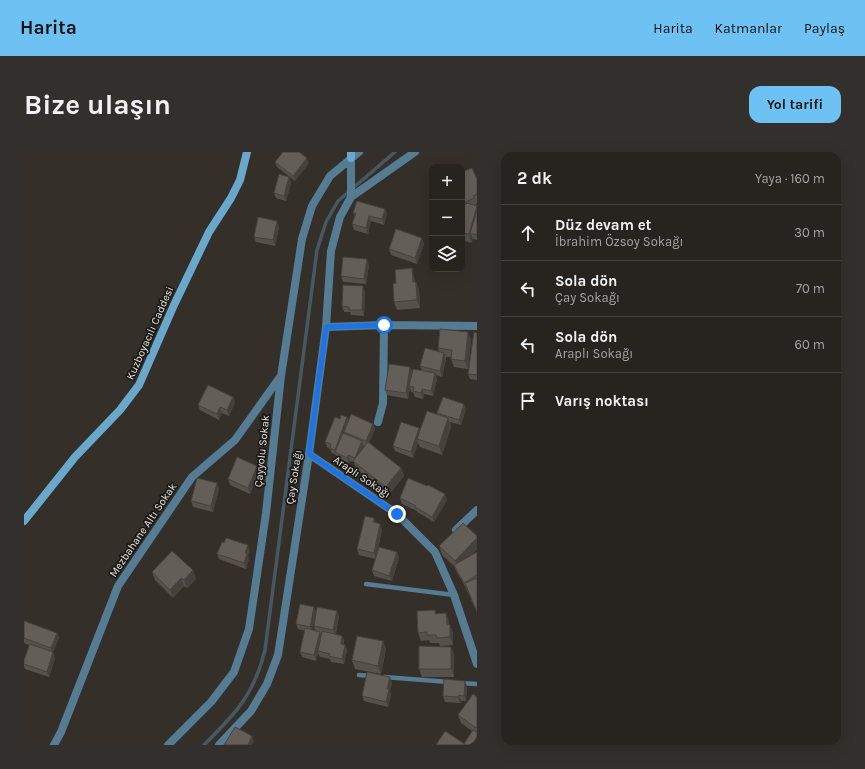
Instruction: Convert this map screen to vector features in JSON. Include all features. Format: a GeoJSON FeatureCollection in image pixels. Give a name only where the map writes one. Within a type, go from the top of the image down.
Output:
{"type":"FeatureCollection","features":[{"type":"Feature","properties":{"kind":"street","name":"Kuzboyacılı Caddesi"},"geometry":{"type":"LineString","coordinates":[[24,521],[75,457],[120,410],[139,385],[174,305],[209,232],[232,198],[240,180],[247,152]]}},
{"type":"Feature","properties":{"kind":"street","name":"Çayyolu Sokak"},"geometry":{"type":"LineString","coordinates":[[168,745],[211,702],[234,672],[249,628],[266,513],[281,376],[302,239],[312,206],[330,176],[351,155],[359,152]]}},
{"type":"Feature","properties":{"kind":"street"},"geometry":{"type":"LineString","coordinates":[[351,197],[415,152]]}},
{"type":"Feature","properties":{"kind":"street"},"geometry":{"type":"LineString","coordinates":[[351,155],[351,197]]}},
{"type":"Feature","properties":{"kind":"street","name":"Çay Sokağı"},"geometry":{"type":"LineString","coordinates":[[219,745],[251,711],[267,684],[278,655],[309,454],[326,327],[332,251],[340,217],[351,197]]}},
{"type":"Feature","properties":{"kind":"street"},"geometry":{"type":"LineString","coordinates":[[378,422],[383,403],[384,325]]}},
{"type":"Feature","properties":{"kind":"street"},"geometry":{"type":"LineString","coordinates":[[326,327],[384,325],[477,326]]}},
{"type":"Feature","properties":{"kind":"street","name":"Mezbahane Altı Sokak"},"geometry":{"type":"LineString","coordinates":[[54,745],[61,732],[118,586],[192,477],[235,440],[281,376]]}},
{"type":"Feature","properties":{"kind":"street","name":"Araplı Sokağı"},"geometry":{"type":"LineString","coordinates":[[309,454],[397,514],[438,550],[477,664]]}},
{"type":"Feature","properties":{"kind":"street"},"geometry":{"type":"LineString","coordinates":[[450,537],[477,510]]}},
{"type":"Feature","properties":{"kind":"lane"},"geometry":{"type":"LineString","coordinates":[[366,584],[454,595]]}},
{"type":"Feature","properties":{"kind":"lane"},"geometry":{"type":"LineString","coordinates":[[359,675],[373,676]]}},
{"type":"Feature","properties":{"kind":"lane"},"geometry":{"type":"LineString","coordinates":[[380,677],[477,684]]}},
{"type":"Feature","properties":{"kind":"building"},"geometry":{"type":"Polygon","coordinates":[[[283,152],[299,152],[307,158],[293,176],[275,162],[283,152]]]}},
{"type":"Feature","properties":{"kind":"building"},"geometry":{"type":"Polygon","coordinates":[[[472,168],[477,179],[477,194],[473,196],[474,198],[465,202],[465,200],[465,171],[472,168]]]}},
{"type":"Feature","properties":{"kind":"building"},"geometry":{"type":"Polygon","coordinates":[[[279,174],[289,177],[284,196],[274,193],[279,174]]]}},
{"type":"Feature","properties":{"kind":"building"},"geometry":{"type":"Polygon","coordinates":[[[357,201],[385,209],[382,219],[369,216],[366,228],[352,224],[356,213],[353,213],[357,201]]]}},
{"type":"Feature","properties":{"kind":"building"},"geometry":{"type":"Polygon","coordinates":[[[467,203],[477,206],[469,234],[465,233],[465,205],[467,203]]]}},
{"type":"Feature","properties":{"kind":"building"},"geometry":{"type":"Polygon","coordinates":[[[477,211],[477,235],[470,233],[477,211]]]}},
{"type":"Feature","properties":{"kind":"building"},"geometry":{"type":"Polygon","coordinates":[[[258,217],[277,221],[273,240],[254,237],[258,217]]]}},
{"type":"Feature","properties":{"kind":"building"},"geometry":{"type":"Polygon","coordinates":[[[396,229],[422,238],[415,258],[389,249],[396,229]]]}},
{"type":"Feature","properties":{"kind":"building"},"geometry":{"type":"Polygon","coordinates":[[[343,257],[367,259],[364,279],[341,276],[343,257]]]}},
{"type":"Feature","properties":{"kind":"building"},"geometry":{"type":"Polygon","coordinates":[[[412,268],[413,282],[416,282],[417,300],[394,302],[393,284],[396,283],[395,270],[412,268]]]}},
{"type":"Feature","properties":{"kind":"building"},"geometry":{"type":"Polygon","coordinates":[[[343,285],[363,286],[362,310],[349,310],[349,307],[342,306],[343,285]]]}},
{"type":"Feature","properties":{"kind":"building"},"geometry":{"type":"Polygon","coordinates":[[[440,329],[468,332],[465,361],[451,359],[452,350],[438,348],[440,329]]]}},
{"type":"Feature","properties":{"kind":"building"},"geometry":{"type":"Polygon","coordinates":[[[474,332],[477,333],[477,375],[468,374],[474,332]]]}},
{"type":"Feature","properties":{"kind":"building"},"geometry":{"type":"Polygon","coordinates":[[[425,348],[444,353],[440,371],[420,366],[425,348]]]}},
{"type":"Feature","properties":{"kind":"building"},"geometry":{"type":"Polygon","coordinates":[[[389,364],[410,367],[406,393],[385,390],[389,364]]]}},
{"type":"Feature","properties":{"kind":"building"},"geometry":{"type":"Polygon","coordinates":[[[413,369],[435,373],[431,391],[422,389],[421,393],[413,391],[414,387],[409,386],[413,369]]]}},
{"type":"Feature","properties":{"kind":"building"},"geometry":{"type":"Polygon","coordinates":[[[208,385],[233,397],[227,410],[220,407],[217,414],[198,405],[208,385]]]}},
{"type":"Feature","properties":{"kind":"building"},"geometry":{"type":"Polygon","coordinates":[[[443,397],[464,404],[459,420],[437,413],[443,397]]]}},
{"type":"Feature","properties":{"kind":"building"},"geometry":{"type":"Polygon","coordinates":[[[427,411],[448,418],[439,446],[417,439],[427,411]]]}},
{"type":"Feature","properties":{"kind":"building"},"geometry":{"type":"Polygon","coordinates":[[[351,414],[373,424],[366,441],[344,432],[351,414]]]}},
{"type":"Feature","properties":{"kind":"building"},"geometry":{"type":"Polygon","coordinates":[[[341,415],[347,417],[335,450],[330,448],[331,444],[325,442],[335,417],[340,419],[341,415]]]}},
{"type":"Feature","properties":{"kind":"building"},"geometry":{"type":"Polygon","coordinates":[[[401,422],[419,428],[411,452],[393,446],[401,422]]]}},
{"type":"Feature","properties":{"kind":"building"},"geometry":{"type":"Polygon","coordinates":[[[343,433],[362,441],[355,458],[348,455],[347,458],[335,452],[343,433]]]}},
{"type":"Feature","properties":{"kind":"building"},"geometry":{"type":"Polygon","coordinates":[[[368,442],[401,468],[386,487],[353,461],[368,442]]]}},
{"type":"Feature","properties":{"kind":"building"},"geometry":{"type":"Polygon","coordinates":[[[237,457],[257,466],[248,488],[228,479],[237,457]]]}},
{"type":"Feature","properties":{"kind":"building"},"geometry":{"type":"Polygon","coordinates":[[[197,478],[217,483],[211,506],[191,501],[197,478]]]}},
{"type":"Feature","properties":{"kind":"building"},"geometry":{"type":"Polygon","coordinates":[[[408,478],[427,486],[428,485],[445,494],[432,517],[415,507],[416,506],[400,498],[408,478]]]}},
{"type":"Feature","properties":{"kind":"building"},"geometry":{"type":"Polygon","coordinates":[[[365,516],[374,518],[373,522],[380,524],[374,553],[357,549],[365,516]]]}},
{"type":"Feature","properties":{"kind":"building"},"geometry":{"type":"Polygon","coordinates":[[[463,523],[477,536],[477,538],[455,561],[439,546],[463,523]]]}},
{"type":"Feature","properties":{"kind":"building"},"geometry":{"type":"Polygon","coordinates":[[[226,538],[248,545],[244,563],[217,554],[222,542],[224,543],[226,538]]]}},
{"type":"Feature","properties":{"kind":"building"},"geometry":{"type":"Polygon","coordinates":[[[379,547],[397,552],[389,576],[372,570],[379,547]]]}},
{"type":"Feature","properties":{"kind":"building"},"geometry":{"type":"Polygon","coordinates":[[[172,551],[193,570],[184,580],[181,578],[170,590],[152,572],[172,551]]]}},
{"type":"Feature","properties":{"kind":"building"},"geometry":{"type":"Polygon","coordinates":[[[477,552],[477,575],[464,583],[454,565],[477,552]]]}},
{"type":"Feature","properties":{"kind":"building"},"geometry":{"type":"Polygon","coordinates":[[[477,578],[477,612],[465,583],[477,578]]]}},
{"type":"Feature","properties":{"kind":"building"},"geometry":{"type":"Polygon","coordinates":[[[300,604],[314,607],[310,627],[296,624],[300,604]]]}},
{"type":"Feature","properties":{"kind":"building"},"geometry":{"type":"Polygon","coordinates":[[[317,607],[337,611],[333,630],[314,626],[317,607]]]}},
{"type":"Feature","properties":{"kind":"building"},"geometry":{"type":"Polygon","coordinates":[[[435,610],[435,614],[446,613],[447,624],[450,625],[450,637],[437,638],[436,635],[427,635],[427,632],[418,633],[417,611],[435,610]]]}},
{"type":"Feature","properties":{"kind":"building"},"geometry":{"type":"Polygon","coordinates":[[[24,621],[57,633],[51,648],[24,638],[24,621]]]}},
{"type":"Feature","properties":{"kind":"building"},"geometry":{"type":"Polygon","coordinates":[[[305,628],[320,632],[314,655],[300,652],[305,628]]]}},
{"type":"Feature","properties":{"kind":"building"},"geometry":{"type":"Polygon","coordinates":[[[322,631],[342,636],[341,644],[345,645],[342,659],[329,656],[330,654],[318,651],[322,631]]]}},
{"type":"Feature","properties":{"kind":"building"},"geometry":{"type":"Polygon","coordinates":[[[357,636],[383,641],[378,666],[352,660],[357,636]]]}},
{"type":"Feature","properties":{"kind":"building"},"geometry":{"type":"Polygon","coordinates":[[[30,644],[53,652],[47,672],[24,664],[30,644]]]}},
{"type":"Feature","properties":{"kind":"building"},"geometry":{"type":"Polygon","coordinates":[[[419,646],[451,647],[451,669],[419,669],[419,646]]]}},
{"type":"Feature","properties":{"kind":"building"},"geometry":{"type":"Polygon","coordinates":[[[367,672],[390,677],[386,702],[362,696],[367,672]]]}},
{"type":"Feature","properties":{"kind":"building"},"geometry":{"type":"Polygon","coordinates":[[[444,679],[465,681],[464,696],[443,696],[444,679]]]}},
{"type":"Feature","properties":{"kind":"building"},"geometry":{"type":"Polygon","coordinates":[[[473,694],[477,697],[476,728],[458,715],[473,694]]]}},
{"type":"Feature","properties":{"kind":"building"},"geometry":{"type":"Polygon","coordinates":[[[235,727],[252,736],[248,745],[224,745],[235,727]]]}},
{"type":"Feature","properties":{"kind":"building"},"geometry":{"type":"Polygon","coordinates":[[[473,730],[477,732],[477,745],[464,744],[473,730]]]}},
{"type":"Feature","properties":{"kind":"building"},"geometry":{"type":"Polygon","coordinates":[[[445,731],[466,745],[436,745],[445,731]]]}},
{"type":"Feature","properties":{"kind":"waterway"},"geometry":{"type":"LineString","coordinates":[[204,745],[234,713],[242,702],[261,666],[265,650],[317,250],[326,222],[338,201],[395,152]]}},
{"type":"Feature","properties":{"kind":"route"},"geometry":{"type":"LineString","coordinates":[[384,325],[326,327],[309,454],[397,514]]}}]}
